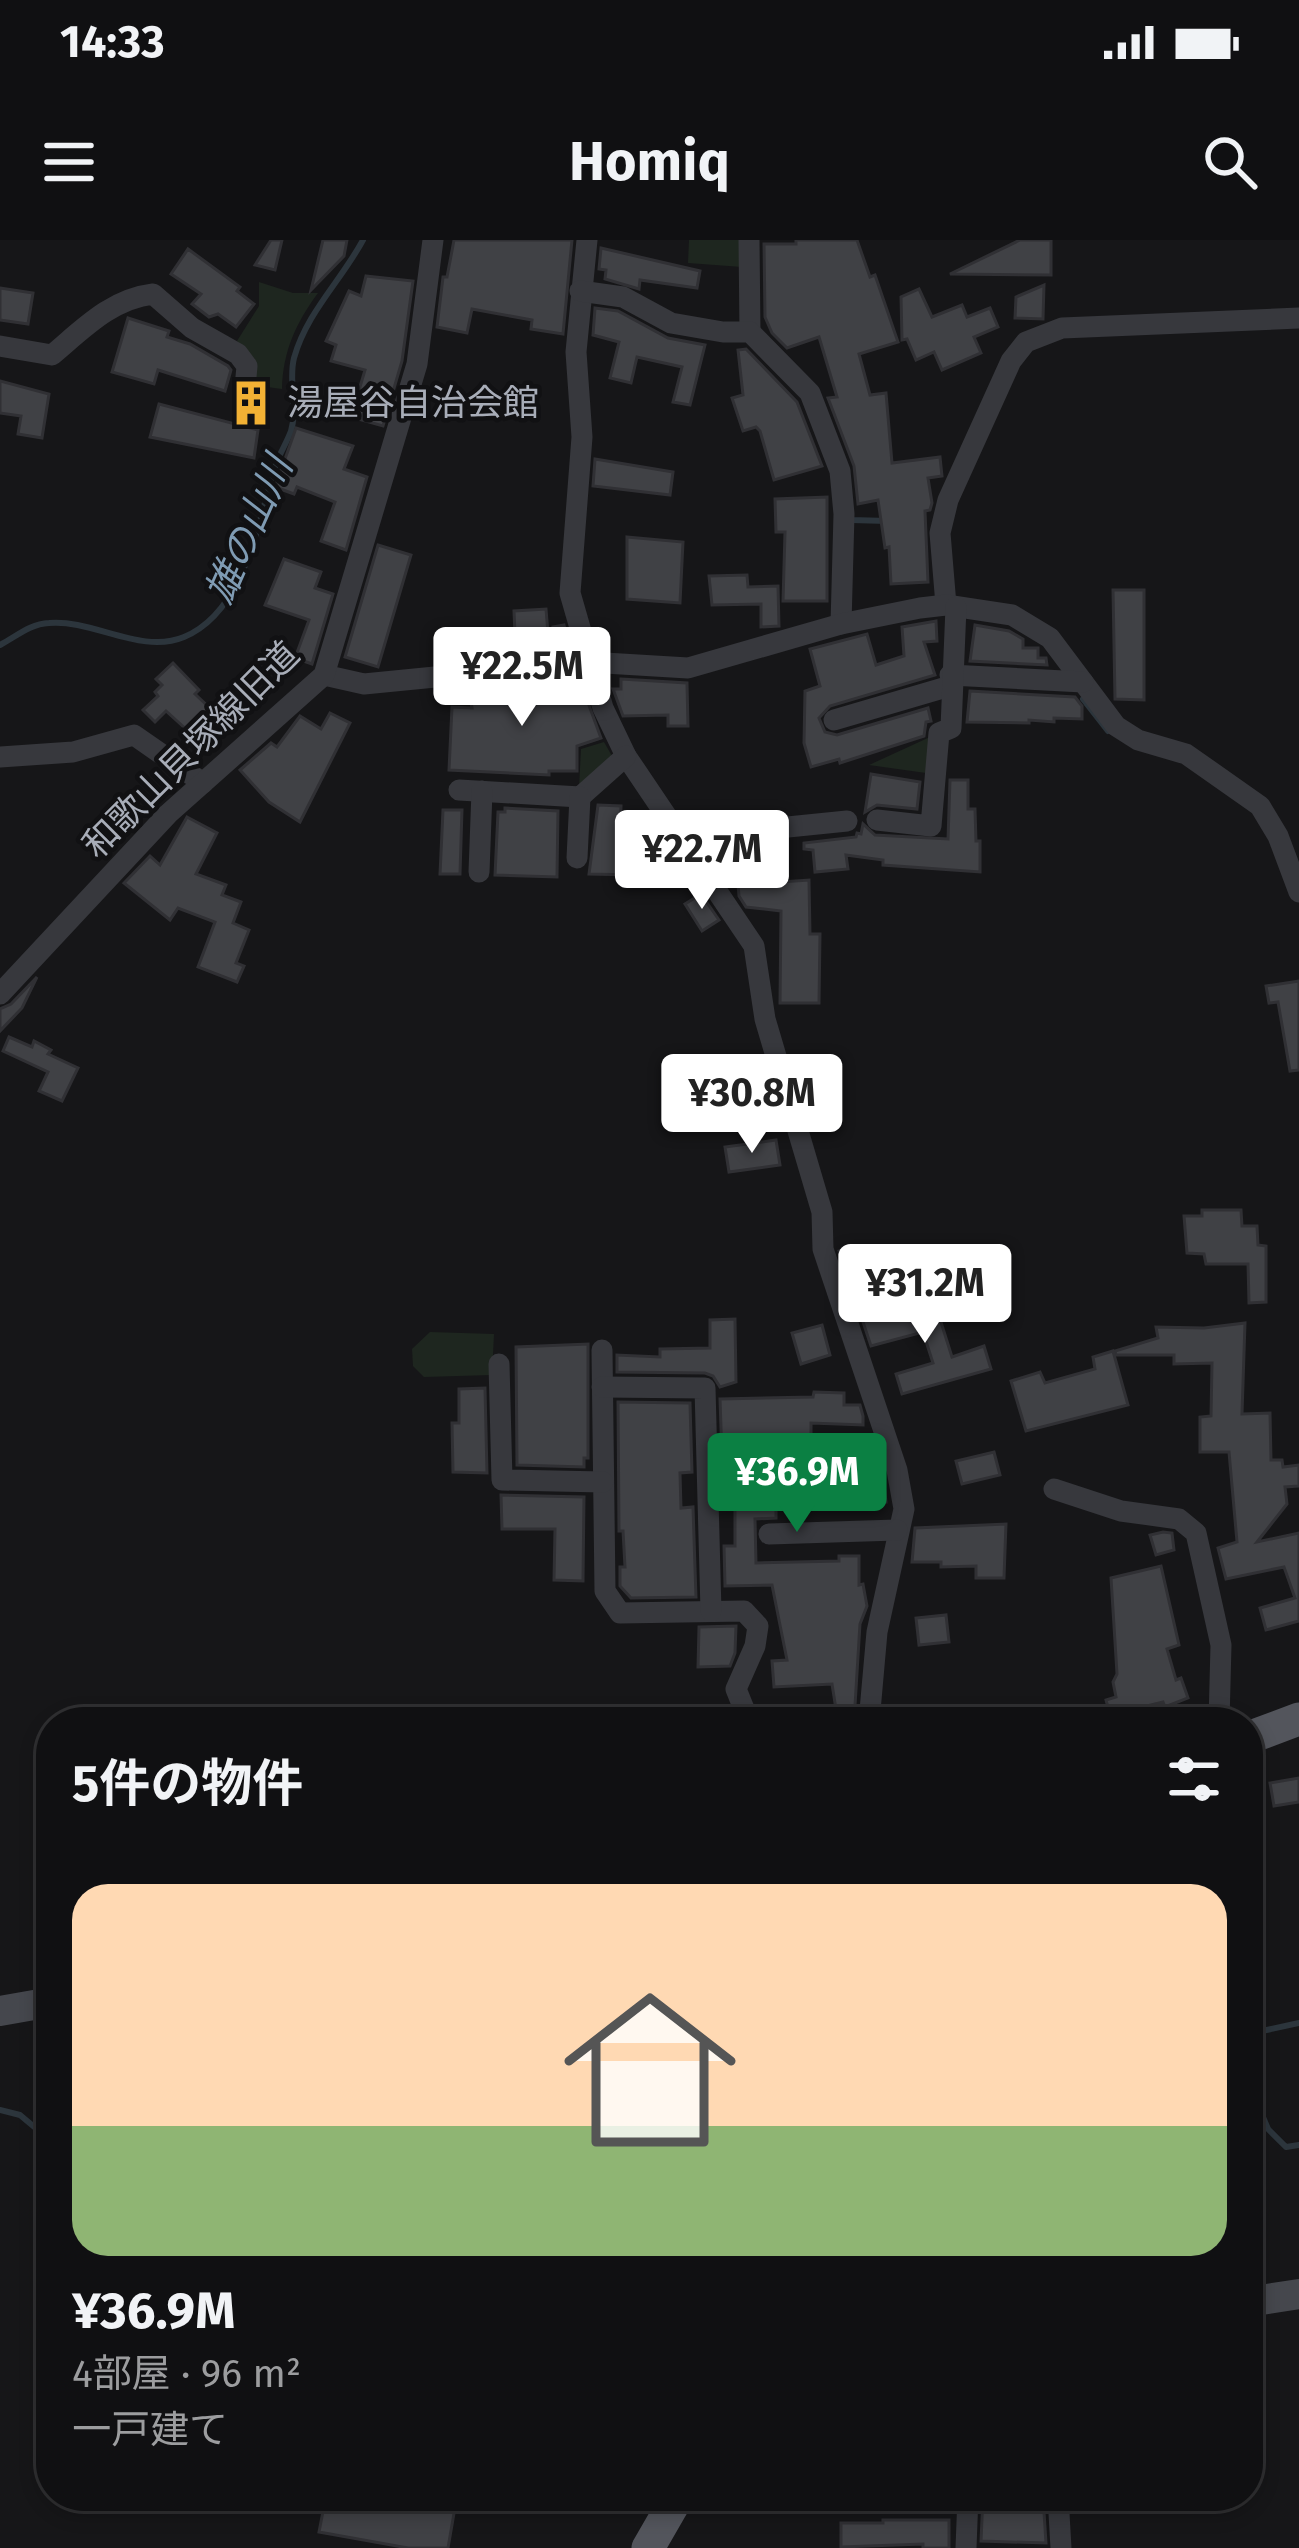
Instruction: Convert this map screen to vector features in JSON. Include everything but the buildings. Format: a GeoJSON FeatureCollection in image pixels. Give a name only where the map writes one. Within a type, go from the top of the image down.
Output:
{"type":"FeatureCollection","features":[{"type":"Feature","properties":{"kind":"main road"},"geometry":{"type":"LineString","coordinates":[[1263,1732],[1299,1719]]}},
{"type":"Feature","properties":{"kind":"main road"},"geometry":{"type":"LineString","coordinates":[[648,2548],[669,2511]]}},
{"type":"Feature","properties":{"kind":"street","name":"和歌山貝塚線旧道"},"geometry":{"type":"LineString","coordinates":[[0,994],[168,814],[324,675],[417,364],[433,240]]}},
{"type":"Feature","properties":{"kind":"street"},"geometry":{"type":"LineString","coordinates":[[587,240],[576,352],[582,436],[570,593],[588,662],[626,756],[754,946],[765,1019],[822,1212],[823,1250],[897,1470],[904,1509],[877,1632],[870,1707]]}},
{"type":"Feature","properties":{"kind":"street"},"geometry":{"type":"LineString","coordinates":[[749,240],[750,332],[810,393],[840,471],[842,624]]}},
{"type":"Feature","properties":{"kind":"street"},"geometry":{"type":"LineString","coordinates":[[580,291],[623,298],[671,322],[750,332]]}},
{"type":"Feature","properties":{"kind":"street"},"geometry":{"type":"LineString","coordinates":[[0,346],[52,355],[99,315],[132,296],[153,294],[192,328],[238,354],[247,366],[245,388]]}},
{"type":"Feature","properties":{"kind":"street"},"geometry":{"type":"LineString","coordinates":[[878,820],[931,826],[939,733],[950,728],[951,606],[940,533],[948,500],[1011,361],[1026,342],[1062,328],[1299,318]]}},
{"type":"Feature","properties":{"kind":"street"},"geometry":{"type":"LineString","coordinates":[[324,675],[364,684],[588,662],[688,668],[842,624],[951,606],[1012,615],[1050,638],[1072,681],[1116,726],[1138,740],[1186,754],[1260,806],[1299,892]]}},
{"type":"Feature","properties":{"kind":"street"},"geometry":{"type":"LineString","coordinates":[[834,720],[950,681],[1072,681]]}},
{"type":"Feature","properties":{"kind":"street"},"geometry":{"type":"LineString","coordinates":[[0,757],[73,752],[134,735],[203,782]]}},
{"type":"Feature","properties":{"kind":"street"},"geometry":{"type":"LineString","coordinates":[[479,872],[471,790],[580,797],[626,756]]}},
{"type":"Feature","properties":{"kind":"street"},"geometry":{"type":"LineString","coordinates":[[578,858],[580,797]]}},
{"type":"Feature","properties":{"kind":"street"},"geometry":{"type":"LineString","coordinates":[[685,843],[700,836],[847,821]]}},
{"type":"Feature","properties":{"kind":"street"},"geometry":{"type":"LineString","coordinates":[[602,1350],[605,1591],[620,1612],[744,1611],[758,1626],[755,1646],[736,1690],[743,1707]]}},
{"type":"Feature","properties":{"kind":"street"},"geometry":{"type":"LineString","coordinates":[[499,1364],[502,1480],[603,1481]]}},
{"type":"Feature","properties":{"kind":"street"},"geometry":{"type":"LineString","coordinates":[[602,1387],[705,1388],[711,1611]]}},
{"type":"Feature","properties":{"kind":"street"},"geometry":{"type":"LineString","coordinates":[[1054,1489],[1121,1511],[1179,1519],[1196,1532],[1221,1646],[1219,1707]]}},
{"type":"Feature","properties":{"kind":"street"},"geometry":{"type":"LineString","coordinates":[[769,1534],[897,1530]]}},
{"type":"Feature","properties":{"kind":"street"},"geometry":{"type":"LineString","coordinates":[[0,2012],[36,2005]]}},
{"type":"Feature","properties":{"kind":"street"},"geometry":{"type":"LineString","coordinates":[[1263,2300],[1299,2294]]}},
{"type":"Feature","properties":{"kind":"street"},"geometry":{"type":"LineString","coordinates":[[966,2548],[967,2511]]}},
{"type":"Feature","properties":{"kind":"street"},"geometry":{"type":"LineString","coordinates":[[1059,2511],[1061,2548]]}},
{"type":"Feature","properties":{"kind":"shaded area"},"geometry":{"type":"Polygon","coordinates":[[[689,240],[741,240],[742,267],[688,263],[689,240]]]}},
{"type":"Feature","properties":{"kind":"shaded area"},"geometry":{"type":"Polygon","coordinates":[[[259,282],[293,293],[318,293],[292,338],[282,389],[252,385],[255,359],[237,341],[259,306],[259,282]]]}},
{"type":"Feature","properties":{"kind":"shaded area"},"geometry":{"type":"Polygon","coordinates":[[[930,737],[926,773],[869,765],[930,737]]]}},
{"type":"Feature","properties":{"kind":"shaded area"},"geometry":{"type":"Polygon","coordinates":[[[604,742],[612,756],[579,788],[581,749],[604,742]]]}},
{"type":"Feature","properties":{"kind":"shaded area"},"geometry":{"type":"Polygon","coordinates":[[[430,1332],[494,1334],[492,1375],[424,1377],[413,1366],[412,1349],[430,1332]]]}},
{"type":"Feature","properties":{"kind":"waterway","name":"雄の山川"},"geometry":{"type":"LineString","coordinates":[[0,645],[49,623],[168,641],[205,624],[222,607],[246,562],[291,431],[292,367],[300,341],[363,240]]}},
{"type":"Feature","properties":{"kind":"waterway"},"geometry":{"type":"LineString","coordinates":[[851,516],[851,520],[888,521]]}},
{"type":"Feature","properties":{"kind":"waterway"},"geometry":{"type":"LineString","coordinates":[[1083,699],[1108,731]]}},
{"type":"Feature","properties":{"kind":"waterway"},"geometry":{"type":"LineString","coordinates":[[1263,2031],[1299,2023]]}},
{"type":"Feature","properties":{"kind":"waterway"},"geometry":{"type":"LineString","coordinates":[[0,2110],[20,2115],[36,2128]]}},
{"type":"Feature","properties":{"kind":"waterway"},"geometry":{"type":"LineString","coordinates":[[1263,2117],[1286,2147],[1299,2145]]}},
{"type":"Feature","properties":{"kind":"place","name":"湯屋谷自治会館"},"geometry":{"type":"Point","coordinates":[251,403]}}]}
